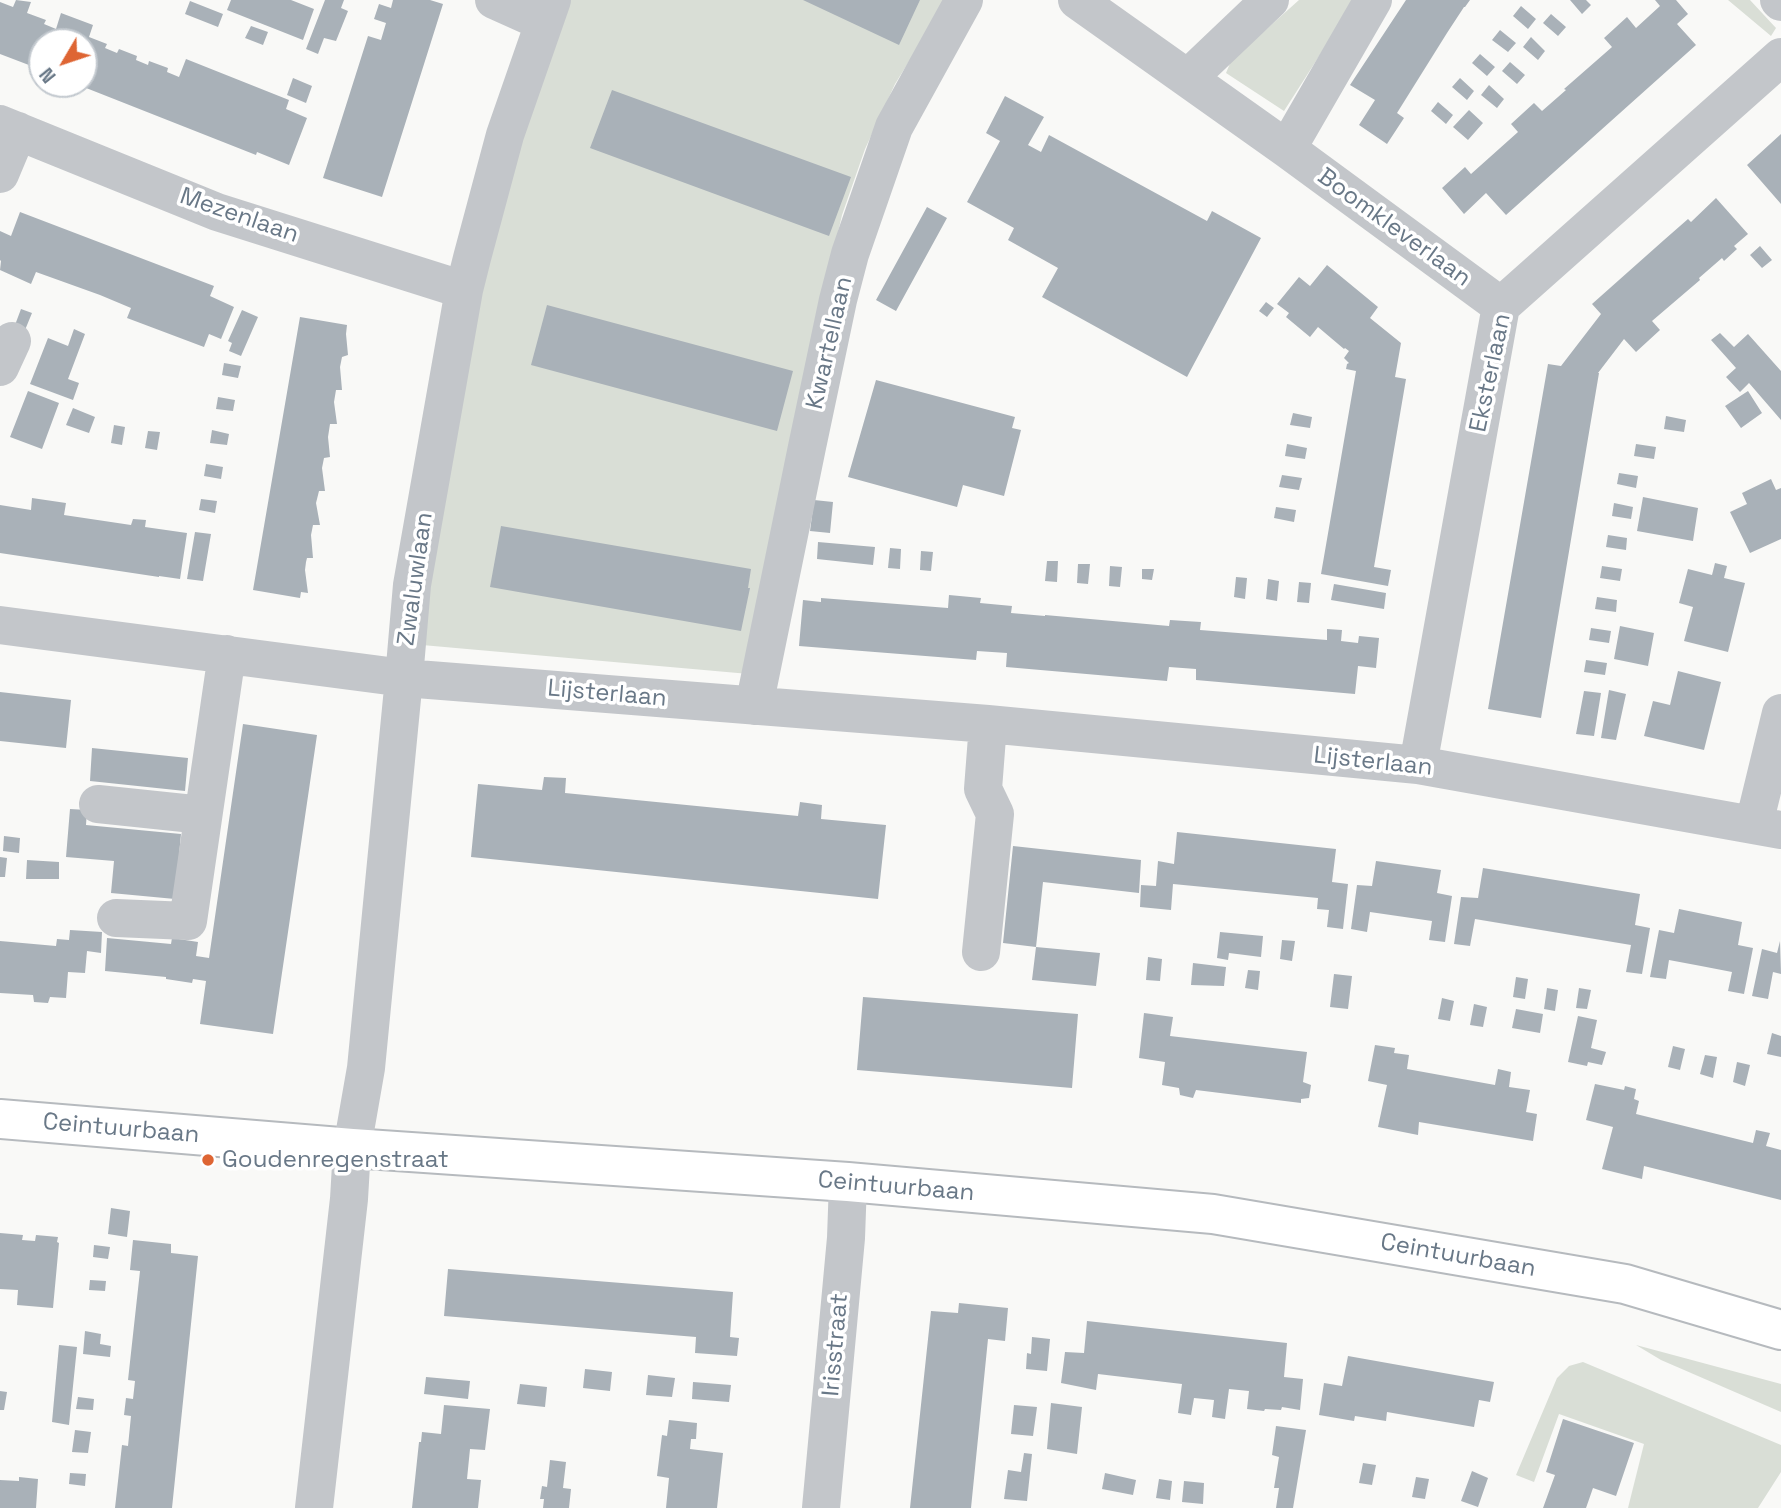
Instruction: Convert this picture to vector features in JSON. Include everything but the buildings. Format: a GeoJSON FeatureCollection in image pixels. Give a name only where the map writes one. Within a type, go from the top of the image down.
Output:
{"type":"FeatureCollection","features":[{"type":"Feature","properties":{"kind":"main road","name":"Ceintuurbaan"},"geometry":{"type":"LineString","coordinates":[[0,1119],[352,1148],[848,1182],[1213,1214],[1625,1284],[1781,1331]]}},
{"type":"Feature","properties":{"kind":"street","name":"Zwaluwlaan"},"geometry":{"type":"LineString","coordinates":[[352,1148],[366,1068],[412,585],[464,290],[505,135],[548,11],[495,0]]}},
{"type":"Feature","properties":{"kind":"street","name":"Kwartellaan"},"geometry":{"type":"LineString","coordinates":[[754,706],[809,434],[850,254],[894,127],[964,0]]}},
{"type":"Feature","properties":{"kind":"street","name":"Boomkleverlaan"},"geometry":{"type":"LineString","coordinates":[[1077,0],[1501,306]]}},
{"type":"Feature","properties":{"kind":"street"},"geometry":{"type":"LineString","coordinates":[[1188,78],[1270,0]]}},
{"type":"Feature","properties":{"kind":"street"},"geometry":{"type":"LineString","coordinates":[[1287,149],[1373,0]]}},
{"type":"Feature","properties":{"kind":"street","name":"Eksterlaan"},"geometry":{"type":"LineString","coordinates":[[1418,765],[1501,306],[1781,57]]}},
{"type":"Feature","properties":{"kind":"street","name":"Mezenlaan"},"geometry":{"type":"LineString","coordinates":[[0,174],[9,127],[217,212],[464,290]]}},
{"type":"Feature","properties":{"kind":"street","name":"Lijsterlaan"},"geometry":{"type":"LineString","coordinates":[[0,625],[404,678],[988,724],[1418,765],[1768,827],[1781,713]]}},
{"type":"Feature","properties":{"kind":"street"},"geometry":{"type":"LineString","coordinates":[[116,918],[188,921],[227,654]]}},
{"type":"Feature","properties":{"kind":"street"},"geometry":{"type":"LineString","coordinates":[[981,952],[995,814],[983,789],[988,724]]}},
{"type":"Feature","properties":{"kind":"street"},"geometry":{"type":"LineString","coordinates":[[98,804],[204,815]]}},
{"type":"Feature","properties":{"kind":"street"},"geometry":{"type":"LineString","coordinates":[[314,1508],[349,1199],[352,1148]]}},
{"type":"Feature","properties":{"kind":"street","name":"Irisstraat"},"geometry":{"type":"LineString","coordinates":[[821,1508],[846,1238],[848,1182]]}},
{"type":"Feature","properties":{"kind":"shaded area"},"geometry":{"type":"Polygon","coordinates":[[[569,0],[947,0],[895,84],[865,149],[842,215],[749,674],[422,645],[470,309],[495,214],[569,0]]]}},
{"type":"Feature","properties":{"kind":"shaded area"},"geometry":{"type":"Polygon","coordinates":[[[1299,0],[1355,0],[1284,111],[1226,73],[1231,61],[1299,0]]]}},
{"type":"Feature","properties":{"kind":"shaded area"},"geometry":{"type":"Polygon","coordinates":[[[1728,0],[1750,0],[1776,28],[1771,36],[1728,0]]]}},
{"type":"Feature","properties":{"kind":"shaded area"},"geometry":{"type":"Polygon","coordinates":[[[1636,1345],[1781,1384],[1781,1412],[1661,1360],[1636,1345]]]}},
{"type":"Feature","properties":{"kind":"shaded area"},"geometry":{"type":"Polygon","coordinates":[[[1583,1362],[1781,1445],[1781,1472],[1758,1508],[1628,1508],[1644,1444],[1559,1414],[1534,1482],[1516,1475],[1557,1378],[1569,1366],[1583,1362]]]}},
{"type":"Feature","properties":{"kind":"place","name":"Goudenregenstraat"},"geometry":{"type":"Point","coordinates":[208,1160]}}]}
